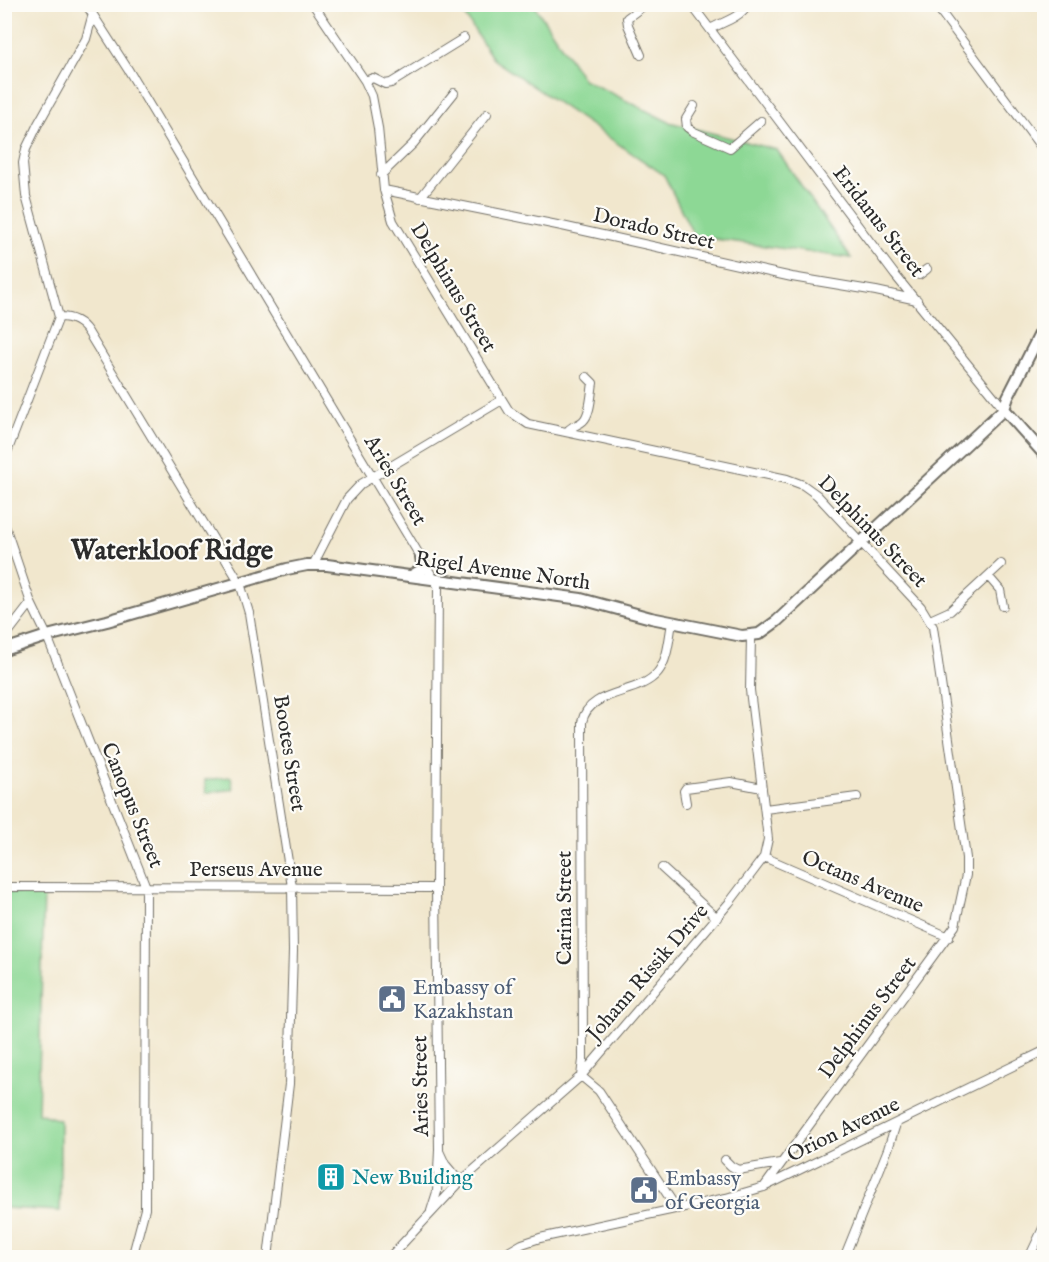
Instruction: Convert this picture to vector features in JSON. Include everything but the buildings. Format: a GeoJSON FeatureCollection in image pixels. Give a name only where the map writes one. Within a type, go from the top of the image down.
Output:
{"type":"FeatureCollection","features":[{"type":"Feature","properties":{"kind":"main road"},"geometry":{"type":"LineString","coordinates":[[751,636],[759,634],[777,621],[1004,409],[1044,326]]}},
{"type":"Feature","properties":{"kind":"main road","name":"Eridanus Street"},"geometry":{"type":"LineString","coordinates":[[1004,409],[1044,454]]}},
{"type":"Feature","properties":{"kind":"main road"},"geometry":{"type":"LineString","coordinates":[[411,576],[423,569],[421,556]]}},
{"type":"Feature","properties":{"kind":"main road","name":"Rigel Avenue North"},"geometry":{"type":"LineString","coordinates":[[4,650],[287,569],[313,565],[336,565],[581,599],[672,622],[751,636]]}},
{"type":"Feature","properties":{"kind":"main road","name":"Rigel Avenue North"},"geometry":{"type":"LineString","coordinates":[[4,657],[48,639]]}},
{"type":"Feature","properties":{"kind":"street","name":"Aries Street"},"geometry":{"type":"LineString","coordinates":[[86,4],[92,17],[129,71],[435,579],[439,595],[436,888],[439,1149],[437,1192],[431,1211]]}},
{"type":"Feature","properties":{"kind":"street","name":"Delphinus Street"},"geometry":{"type":"LineString","coordinates":[[313,4],[365,81],[374,104],[381,175],[393,221],[502,400],[515,416],[528,424],[795,481],[817,495],[930,620],[937,646],[966,858],[966,874],[957,919],[949,937],[764,1187]]}},
{"type":"Feature","properties":{"kind":"street"},"geometry":{"type":"LineString","coordinates":[[641,55],[627,18],[646,4]]}},
{"type":"Feature","properties":{"kind":"street","name":"Eridanus Street"},"geometry":{"type":"LineString","coordinates":[[691,4],[710,29],[766,117],[1004,409]]}},
{"type":"Feature","properties":{"kind":"street"},"geometry":{"type":"LineString","coordinates":[[710,29],[730,20],[745,10],[748,4]]}},
{"type":"Feature","properties":{"kind":"street"},"geometry":{"type":"LineString","coordinates":[[935,4],[1044,151]]}},
{"type":"Feature","properties":{"kind":"street"},"geometry":{"type":"LineString","coordinates":[[4,460],[59,317],[26,196],[23,163],[28,143],[86,39],[92,17]]}},
{"type":"Feature","properties":{"kind":"street"},"geometry":{"type":"LineString","coordinates":[[365,81],[377,78],[388,85],[464,38]]}},
{"type":"Feature","properties":{"kind":"street"},"geometry":{"type":"LineString","coordinates":[[381,175],[413,144],[454,93]]}},
{"type":"Feature","properties":{"kind":"street"},"geometry":{"type":"LineString","coordinates":[[694,106],[686,119],[687,127],[730,148],[766,117]]}},
{"type":"Feature","properties":{"kind":"street"},"geometry":{"type":"LineString","coordinates":[[420,198],[487,114]]}},
{"type":"Feature","properties":{"kind":"street","name":"Dorado Street"},"geometry":{"type":"LineString","coordinates":[[384,190],[562,226],[792,277],[917,300]]}},
{"type":"Feature","properties":{"kind":"street"},"geometry":{"type":"LineString","coordinates":[[919,275],[927,269]]}},
{"type":"Feature","properties":{"kind":"street","name":"Bootes Street"},"geometry":{"type":"LineString","coordinates":[[59,317],[73,319],[84,326],[88,332],[240,583],[249,613],[292,887],[293,962],[289,1084],[268,1257]]}},
{"type":"Feature","properties":{"kind":"street"},"geometry":{"type":"LineString","coordinates":[[567,431],[570,427],[582,422],[588,413],[593,383],[587,377]]}},
{"type":"Feature","properties":{"kind":"street"},"geometry":{"type":"LineString","coordinates":[[313,565],[347,499],[361,484],[502,400]]}},
{"type":"Feature","properties":{"kind":"street","name":"Canopus Street"},"geometry":{"type":"LineString","coordinates":[[4,523],[31,603],[48,639],[146,887],[146,1209],[132,1257]]}},
{"type":"Feature","properties":{"kind":"street"},"geometry":{"type":"LineString","coordinates":[[930,620],[950,611],[1000,564]]}},
{"type":"Feature","properties":{"kind":"street"},"geometry":{"type":"LineString","coordinates":[[988,576],[1000,590],[1003,606]]}},
{"type":"Feature","properties":{"kind":"street"},"geometry":{"type":"LineString","coordinates":[[4,638],[31,603]]}},
{"type":"Feature","properties":{"kind":"street","name":"Carina Street"},"geometry":{"type":"LineString","coordinates":[[581,1076],[584,1060],[582,731],[584,715],[589,707],[647,681],[660,671],[672,622]]}},
{"type":"Feature","properties":{"kind":"street"},"geometry":{"type":"LineString","coordinates":[[751,636],[750,690],[768,839],[764,857]]}},
{"type":"Feature","properties":{"kind":"street"},"geometry":{"type":"LineString","coordinates":[[686,803],[684,791],[686,788],[731,782],[762,788]]}},
{"type":"Feature","properties":{"kind":"street"},"geometry":{"type":"LineString","coordinates":[[765,809],[857,797]]}},
{"type":"Feature","properties":{"kind":"street","name":"Octans Avenue"},"geometry":{"type":"LineString","coordinates":[[764,857],[949,937]]}},
{"type":"Feature","properties":{"kind":"street","name":"Johann Rissik Drive"},"geometry":{"type":"LineString","coordinates":[[389,1257],[460,1182],[581,1076],[717,918],[764,857]]}},
{"type":"Feature","properties":{"kind":"street"},"geometry":{"type":"LineString","coordinates":[[662,868],[717,918]]}},
{"type":"Feature","properties":{"kind":"street","name":"Perseus Avenue"},"geometry":{"type":"LineString","coordinates":[[4,887],[436,888]]}},
{"type":"Feature","properties":{"kind":"street","name":"Orion Avenue"},"geometry":{"type":"LineString","coordinates":[[510,1251],[540,1238],[676,1209],[764,1187],[1044,1051]]}},
{"type":"Feature","properties":{"kind":"street"},"geometry":{"type":"LineString","coordinates":[[581,1076],[599,1091],[676,1209]]}},
{"type":"Feature","properties":{"kind":"street"},"geometry":{"type":"LineString","coordinates":[[844,1257],[896,1124]]}},
{"type":"Feature","properties":{"kind":"street","name":"Aries Street"},"geometry":{"type":"LineString","coordinates":[[439,1149],[445,1164],[460,1182]]}},
{"type":"Feature","properties":{"kind":"street"},"geometry":{"type":"LineString","coordinates":[[725,1160],[738,1170],[780,1163]]}},
{"type":"Feature","properties":{"kind":"street"},"geometry":{"type":"LineString","coordinates":[[1029,1257],[1044,1226]]}},
{"type":"Feature","properties":{"kind":"green space"},"geometry":{"type":"Polygon","coordinates":[[[458,5],[534,5],[583,79],[669,122],[777,150],[851,258],[694,236],[664,175],[493,59],[458,5]]]}},
{"type":"Feature","properties":{"kind":"green space"},"geometry":{"type":"Polygon","coordinates":[[[231,777],[233,789],[206,793],[205,780],[231,777]]]}},
{"type":"Feature","properties":{"kind":"green space"},"geometry":{"type":"Polygon","coordinates":[[[5,892],[44,892],[38,1113],[60,1120],[60,1211],[5,1208],[5,892]]]}},
{"type":"Feature","properties":{"kind":"place","name":"Embassy of Kazakhstan"},"geometry":{"type":"Point","coordinates":[392,999]}},
{"type":"Feature","properties":{"kind":"place","name":"New Building"},"geometry":{"type":"Point","coordinates":[331,1177]}},
{"type":"Feature","properties":{"kind":"place","name":"Embassy of Georgia"},"geometry":{"type":"Point","coordinates":[644,1190]}},
{"type":"Feature","properties":{"kind":"district","name":"Waterkloof Ridge"},"geometry":{"type":"Point","coordinates":[172,550]}}]}
